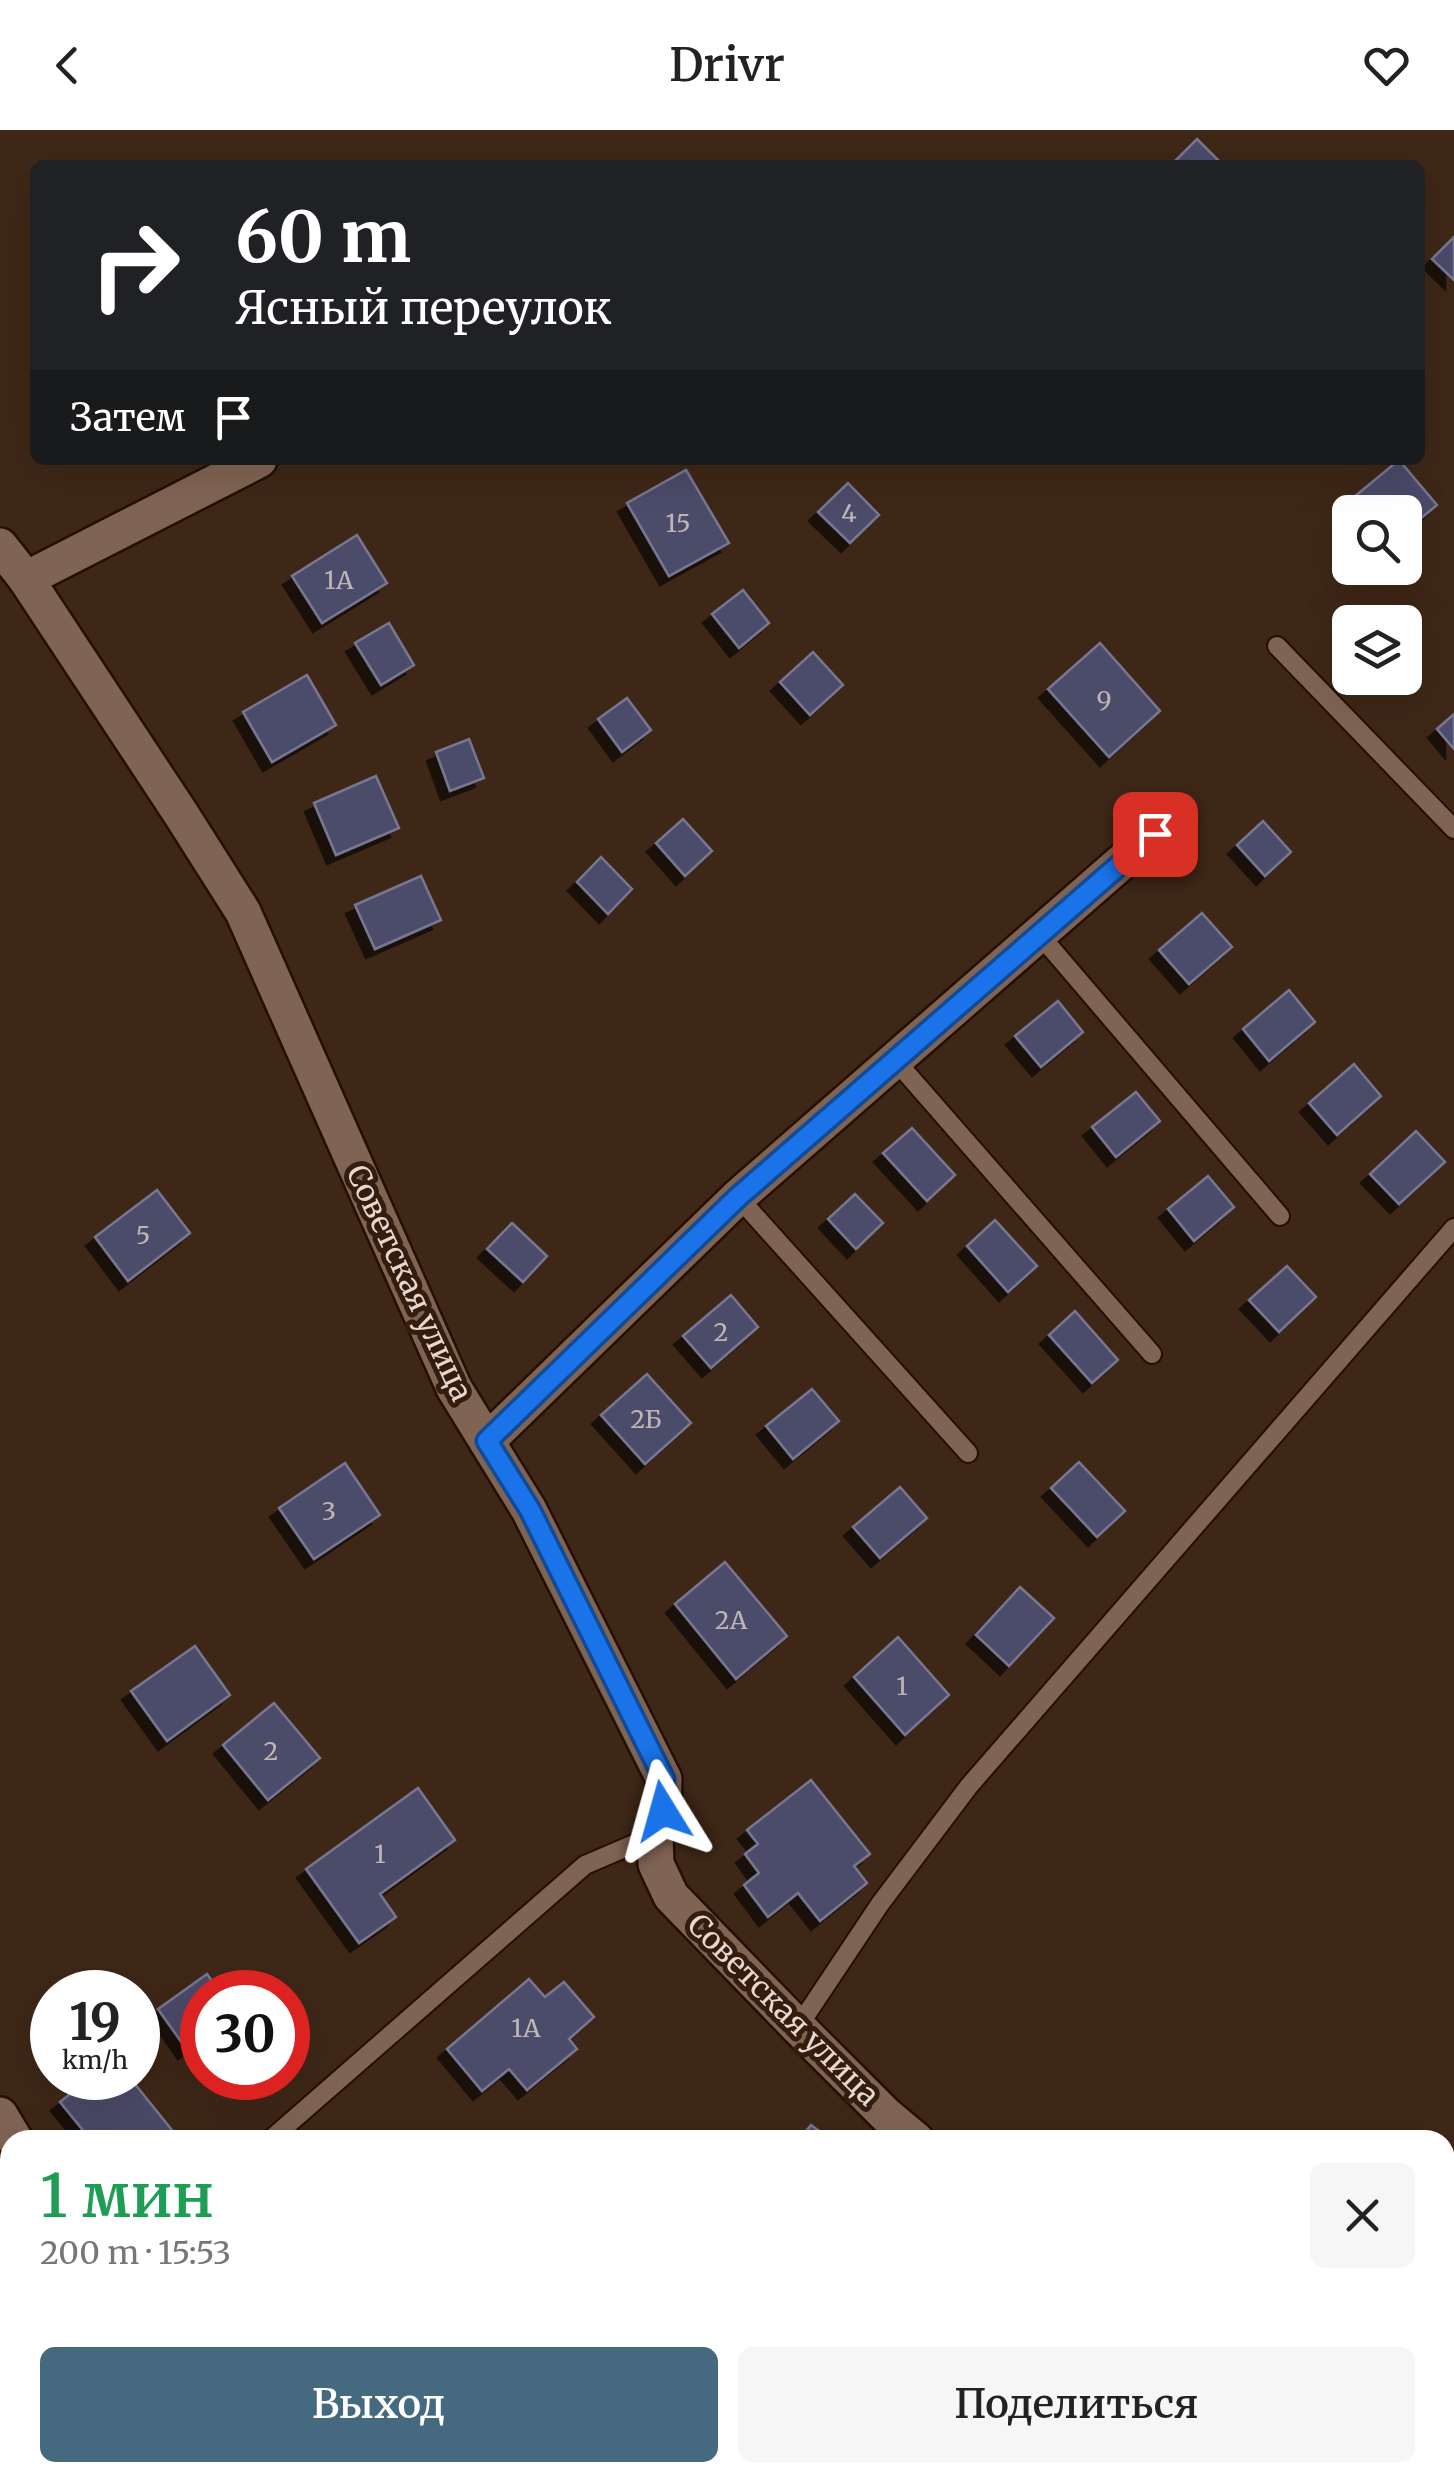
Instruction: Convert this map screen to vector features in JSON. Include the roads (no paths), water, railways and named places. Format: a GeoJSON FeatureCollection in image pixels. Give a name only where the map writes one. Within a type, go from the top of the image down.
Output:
{"type":"FeatureCollection","features":[{"type":"Feature","properties":{"kind":"street"},"geometry":{"type":"LineString","coordinates":[[26,579],[249,465]]}},
{"type":"Feature","properties":{"kind":"street","name":"Советская улица"},"geometry":{"type":"LineString","coordinates":[[0,546],[26,579],[243,912],[454,1388],[530,1510],[664,1779],[663,1811],[654,1835],[656,1864],[671,1896],[798,2027],[906,2130]]}},
{"type":"Feature","properties":{"kind":"street"},"geometry":{"type":"LineString","coordinates":[[487,1441],[738,1197],[1155,834]]}},
{"type":"Feature","properties":{"kind":"lane"},"geometry":{"type":"LineString","coordinates":[[1277,646],[1454,828]]}},
{"type":"Feature","properties":{"kind":"lane"},"geometry":{"type":"LineString","coordinates":[[1039,934],[1280,1216]]}},
{"type":"Feature","properties":{"kind":"lane"},"geometry":{"type":"LineString","coordinates":[[895,1060],[1152,1354]]}},
{"type":"Feature","properties":{"kind":"lane"},"geometry":{"type":"LineString","coordinates":[[738,1197],[968,1452]]}},
{"type":"Feature","properties":{"kind":"lane"},"geometry":{"type":"LineString","coordinates":[[798,2027],[880,1904],[969,1786],[1454,1228]]}},
{"type":"Feature","properties":{"kind":"lane"},"geometry":{"type":"LineString","coordinates":[[281,2130],[585,1866],[654,1835]]}}]}
